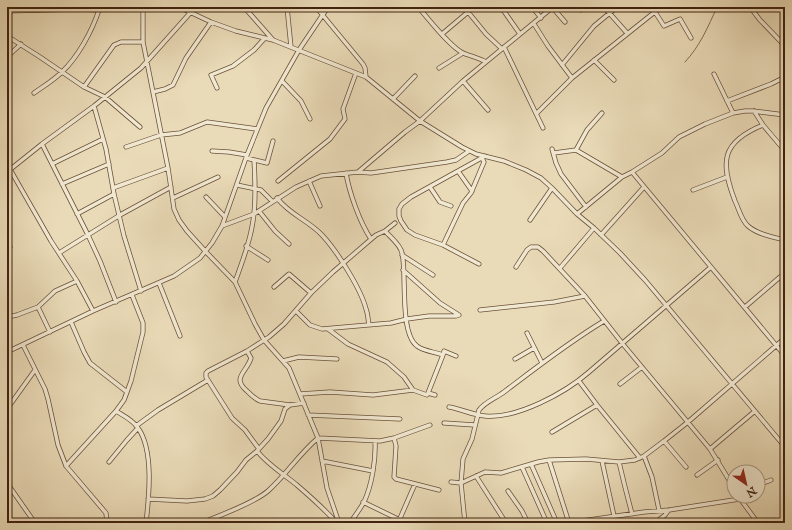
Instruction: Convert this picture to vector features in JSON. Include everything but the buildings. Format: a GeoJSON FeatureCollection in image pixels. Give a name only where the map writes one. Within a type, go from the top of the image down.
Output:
{"type":"FeatureCollection","features":[{"type":"Feature","properties":{"kind":"street"},"geometry":{"type":"LineString","coordinates":[[7,11],[99,10],[123,7]]}},
{"type":"Feature","properties":{"kind":"street"},"geometry":{"type":"LineString","coordinates":[[143,7],[143,42],[168,168],[174,209],[179,220],[206,252],[235,282],[264,340],[289,368],[318,438],[327,488],[338,523]]}},
{"type":"Feature","properties":{"kind":"street"},"geometry":{"type":"LineString","coordinates":[[178,7],[211,22],[236,31],[273,40],[366,77],[420,121],[468,151],[483,157],[517,166],[541,178],[577,214],[620,253],[667,305],[732,384],[783,442],[785,447]]}},
{"type":"Feature","properties":{"kind":"street"},"geometry":{"type":"LineString","coordinates":[[244,7],[273,40]]}},
{"type":"Feature","properties":{"kind":"street"},"geometry":{"type":"LineString","coordinates":[[287,7],[291,47]]}},
{"type":"Feature","properties":{"kind":"street"},"geometry":{"type":"LineString","coordinates":[[316,7],[363,64],[366,77]]}},
{"type":"Feature","properties":{"kind":"street"},"geometry":{"type":"LineString","coordinates":[[7,352],[93,311],[174,276],[192,265],[206,252],[222,226],[246,157],[266,108],[299,50],[328,7]]}},
{"type":"Feature","properties":{"kind":"street"},"geometry":{"type":"LineString","coordinates":[[418,7],[442,34],[463,53],[486,62]]}},
{"type":"Feature","properties":{"kind":"street"},"geometry":{"type":"LineString","coordinates":[[464,7],[486,34],[503,48],[543,128]]}},
{"type":"Feature","properties":{"kind":"street"},"geometry":{"type":"LineString","coordinates":[[442,34],[474,7]]}},
{"type":"Feature","properties":{"kind":"street"},"geometry":{"type":"LineString","coordinates":[[501,7],[520,34]]}},
{"type":"Feature","properties":{"kind":"street"},"geometry":{"type":"LineString","coordinates":[[532,7],[541,18]]}},
{"type":"Feature","properties":{"kind":"street"},"geometry":{"type":"LineString","coordinates":[[358,172],[420,121],[463,81],[553,7],[565,22]]}},
{"type":"Feature","properties":{"kind":"street"},"geometry":{"type":"LineString","coordinates":[[604,7],[627,33]]}},
{"type":"Feature","properties":{"kind":"street"},"geometry":{"type":"LineString","coordinates":[[562,65],[594,26],[617,7]]}},
{"type":"Feature","properties":{"kind":"street"},"geometry":{"type":"LineString","coordinates":[[537,114],[572,78],[661,7]]}},
{"type":"Feature","properties":{"kind":"street"},"geometry":{"type":"LineString","coordinates":[[750,7],[760,20],[785,46]]}},
{"type":"Feature","properties":{"kind":"street"},"geometry":{"type":"LineString","coordinates":[[34,93],[63,72],[88,37],[99,10]]}},
{"type":"Feature","properties":{"kind":"street"},"geometry":{"type":"LineString","coordinates":[[9,171],[141,68],[191,12]]}},
{"type":"Feature","properties":{"kind":"street"},"geometry":{"type":"LineString","coordinates":[[655,12],[664,26],[680,19],[691,38]]}},
{"type":"Feature","properties":{"kind":"street"},"geometry":{"type":"LineString","coordinates":[[153,92],[173,85],[186,58],[211,22]]}},
{"type":"Feature","properties":{"kind":"street"},"geometry":{"type":"LineString","coordinates":[[534,24],[572,78]]}},
{"type":"Feature","properties":{"kind":"street"},"geometry":{"type":"LineString","coordinates":[[7,36],[84,87],[105,97],[140,127]]}},
{"type":"Feature","properties":{"kind":"street"},"geometry":{"type":"LineString","coordinates":[[217,88],[211,76],[233,66],[254,50],[264,38]]}},
{"type":"Feature","properties":{"kind":"street"},"geometry":{"type":"LineString","coordinates":[[84,87],[114,45],[121,42],[143,42]]}},
{"type":"Feature","properties":{"kind":"street"},"geometry":{"type":"LineString","coordinates":[[7,57],[21,44]]}},
{"type":"Feature","properties":{"kind":"street"},"geometry":{"type":"LineString","coordinates":[[440,68],[463,53]]}},
{"type":"Feature","properties":{"kind":"street"},"geometry":{"type":"LineString","coordinates":[[594,60],[614,80]]}},
{"type":"Feature","properties":{"kind":"street"},"geometry":{"type":"LineString","coordinates":[[278,181],[330,139],[338,129],[345,119],[343,109],[356,73]]}},
{"type":"Feature","properties":{"kind":"street"},"geometry":{"type":"LineString","coordinates":[[714,74],[733,113]]}},
{"type":"Feature","properties":{"kind":"street"},"geometry":{"type":"LineString","coordinates":[[393,99],[416,76]]}},
{"type":"Feature","properties":{"kind":"street"},"geometry":{"type":"LineString","coordinates":[[727,101],[785,77]]}},
{"type":"Feature","properties":{"kind":"street"},"geometry":{"type":"LineString","coordinates":[[282,81],[301,101],[310,119]]}},
{"type":"Feature","properties":{"kind":"street"},"geometry":{"type":"LineString","coordinates":[[463,81],[488,110]]}},
{"type":"Feature","properties":{"kind":"street"},"geometry":{"type":"LineString","coordinates":[[94,106],[109,164],[114,194],[124,236],[141,291]]}},
{"type":"Feature","properties":{"kind":"street"},"geometry":{"type":"LineString","coordinates":[[753,111],[785,151]]}},
{"type":"Feature","properties":{"kind":"street"},"geometry":{"type":"LineString","coordinates":[[577,214],[622,177],[662,152],[679,137],[715,119],[733,113],[753,111],[785,115]]}},
{"type":"Feature","properties":{"kind":"street"},"geometry":{"type":"LineString","coordinates":[[576,150],[587,130],[602,113]]}},
{"type":"Feature","properties":{"kind":"street"},"geometry":{"type":"LineString","coordinates":[[126,147],[161,135],[180,133],[207,122],[257,130]]}},
{"type":"Feature","properties":{"kind":"street"},"geometry":{"type":"LineString","coordinates":[[763,125],[746,132],[734,143],[725,164],[727,177],[743,219],[747,225],[754,230],[785,239]]}},
{"type":"Feature","properties":{"kind":"street"},"geometry":{"type":"LineString","coordinates":[[52,164],[103,139]]}},
{"type":"Feature","properties":{"kind":"street"},"geometry":{"type":"LineString","coordinates":[[212,152],[230,152],[254,160],[268,162],[274,141]]}},
{"type":"Feature","properties":{"kind":"street"},"geometry":{"type":"LineString","coordinates":[[42,144],[88,235],[116,302]]}},
{"type":"Feature","properties":{"kind":"street"},"geometry":{"type":"LineString","coordinates":[[552,149],[561,174],[586,207]]}},
{"type":"Feature","properties":{"kind":"street"},"geometry":{"type":"LineString","coordinates":[[554,153],[576,150],[622,177]]}},
{"type":"Feature","properties":{"kind":"street"},"geometry":{"type":"LineString","coordinates":[[222,226],[254,214],[277,198],[321,176],[358,172],[371,173],[447,162],[456,160],[468,151]]}},
{"type":"Feature","properties":{"kind":"street"},"geometry":{"type":"LineString","coordinates":[[479,264],[443,245],[411,233],[401,222],[399,208],[402,204],[443,178],[483,157]]}},
{"type":"Feature","properties":{"kind":"street"},"geometry":{"type":"LineString","coordinates":[[443,245],[463,204],[472,191],[484,162],[483,157]]}},
{"type":"Feature","properties":{"kind":"street"},"geometry":{"type":"LineString","coordinates":[[235,282],[254,214],[254,160]]}},
{"type":"Feature","properties":{"kind":"street"},"geometry":{"type":"LineString","coordinates":[[7,164],[9,171],[77,281],[93,311]]}},
{"type":"Feature","properties":{"kind":"street"},"geometry":{"type":"LineString","coordinates":[[62,184],[109,164]]}},
{"type":"Feature","properties":{"kind":"street"},"geometry":{"type":"LineString","coordinates":[[113,188],[168,168]]}},
{"type":"Feature","properties":{"kind":"street"},"geometry":{"type":"LineString","coordinates":[[458,171],[472,191]]}},
{"type":"Feature","properties":{"kind":"street"},"geometry":{"type":"LineString","coordinates":[[632,172],[785,356]]}},
{"type":"Feature","properties":{"kind":"street"},"geometry":{"type":"LineString","coordinates":[[346,173],[351,193],[364,227],[371,239]]}},
{"type":"Feature","properties":{"kind":"street"},"geometry":{"type":"LineString","coordinates":[[172,198],[218,177]]}},
{"type":"Feature","properties":{"kind":"street"},"geometry":{"type":"LineString","coordinates":[[693,190],[727,177]]}},
{"type":"Feature","properties":{"kind":"street"},"geometry":{"type":"LineString","coordinates":[[309,181],[320,206]]}},
{"type":"Feature","properties":{"kind":"street"},"geometry":{"type":"LineString","coordinates":[[237,185],[263,191],[272,201]]}},
{"type":"Feature","properties":{"kind":"street"},"geometry":{"type":"LineString","coordinates":[[59,253],[120,215],[171,187]]}},
{"type":"Feature","properties":{"kind":"street"},"geometry":{"type":"LineString","coordinates":[[430,187],[440,202],[451,206]]}},
{"type":"Feature","properties":{"kind":"street"},"geometry":{"type":"LineString","coordinates":[[601,235],[644,187]]}},
{"type":"Feature","properties":{"kind":"street"},"geometry":{"type":"LineString","coordinates":[[530,220],[552,188]]}},
{"type":"Feature","properties":{"kind":"street"},"geometry":{"type":"LineString","coordinates":[[77,214],[114,194]]}},
{"type":"Feature","properties":{"kind":"street"},"geometry":{"type":"LineString","coordinates":[[206,197],[225,217]]}},
{"type":"Feature","properties":{"kind":"street"},"geometry":{"type":"LineString","coordinates":[[277,198],[287,210],[305,220],[322,235],[343,264],[365,304],[369,325]]}},
{"type":"Feature","properties":{"kind":"street"},"geometry":{"type":"LineString","coordinates":[[259,210],[275,231],[289,244]]}},
{"type":"Feature","properties":{"kind":"street"},"geometry":{"type":"LineString","coordinates":[[338,523],[297,485],[268,464],[245,430],[232,418],[206,377],[206,373],[264,340],[284,324],[311,293],[343,264],[371,239],[395,223]]}},
{"type":"Feature","properties":{"kind":"street"},"geometry":{"type":"LineString","coordinates":[[560,268],[594,228]]}},
{"type":"Feature","properties":{"kind":"street"},"geometry":{"type":"LineString","coordinates":[[385,231],[399,246],[402,255],[404,296],[410,337],[416,346],[443,355]]}},
{"type":"Feature","properties":{"kind":"street"},"geometry":{"type":"LineString","coordinates":[[7,241],[10,247],[7,252]]}},
{"type":"Feature","properties":{"kind":"street"},"geometry":{"type":"LineString","coordinates":[[246,246],[268,260]]}},
{"type":"Feature","properties":{"kind":"street"},"geometry":{"type":"LineString","coordinates":[[516,267],[530,247],[535,246],[543,251],[585,296],[622,344],[710,449],[726,474]]}},
{"type":"Feature","properties":{"kind":"street"},"geometry":{"type":"LineString","coordinates":[[402,255],[433,275]]}},
{"type":"Feature","properties":{"kind":"street"},"geometry":{"type":"LineString","coordinates":[[449,406],[484,416],[510,414],[551,397],[579,381],[711,267]]}},
{"type":"Feature","properties":{"kind":"street"},"geometry":{"type":"LineString","coordinates":[[296,311],[310,325],[317,328],[328,329],[391,323],[429,316],[459,315],[440,303],[403,270]]}},
{"type":"Feature","properties":{"kind":"street"},"geometry":{"type":"LineString","coordinates":[[274,287],[289,274],[311,293]]}},
{"type":"Feature","properties":{"kind":"street"},"geometry":{"type":"LineString","coordinates":[[745,307],[782,276],[785,276]]}},
{"type":"Feature","properties":{"kind":"street"},"geometry":{"type":"LineString","coordinates":[[7,317],[38,307],[55,291],[77,281]]}},
{"type":"Feature","properties":{"kind":"street"},"geometry":{"type":"LineString","coordinates":[[159,283],[180,336]]}},
{"type":"Feature","properties":{"kind":"street"},"geometry":{"type":"LineString","coordinates":[[66,466],[116,411],[124,400],[131,381],[144,323],[132,295]]}},
{"type":"Feature","properties":{"kind":"street"},"geometry":{"type":"LineString","coordinates":[[480,310],[554,302],[585,296]]}},
{"type":"Feature","properties":{"kind":"street"},"geometry":{"type":"LineString","coordinates":[[38,307],[50,332]]}},
{"type":"Feature","properties":{"kind":"street"},"geometry":{"type":"LineString","coordinates":[[465,523],[461,483],[463,459],[472,438],[478,414],[482,406],[498,397],[572,341],[604,321]]}},
{"type":"Feature","properties":{"kind":"street"},"geometry":{"type":"LineString","coordinates":[[71,322],[90,363],[127,392]]}},
{"type":"Feature","properties":{"kind":"street"},"geometry":{"type":"LineString","coordinates":[[328,329],[348,344],[387,362],[404,377],[413,390]]}},
{"type":"Feature","properties":{"kind":"street"},"geometry":{"type":"LineString","coordinates":[[527,333],[542,363]]}},
{"type":"Feature","properties":{"kind":"street"},"geometry":{"type":"LineString","coordinates":[[451,482],[461,483],[485,472],[501,473],[550,460],[586,459],[628,462],[642,457],[688,422],[785,338]]}},
{"type":"Feature","properties":{"kind":"street"},"geometry":{"type":"LineString","coordinates":[[23,345],[48,399],[58,445],[66,466],[106,513],[107,523]]}},
{"type":"Feature","properties":{"kind":"street"},"geometry":{"type":"LineString","coordinates":[[515,359],[534,348]]}},
{"type":"Feature","properties":{"kind":"street"},"geometry":{"type":"LineString","coordinates":[[247,351],[251,358],[248,366],[240,377],[240,384],[256,400],[290,405],[304,403]]}},
{"type":"Feature","properties":{"kind":"street"},"geometry":{"type":"LineString","coordinates":[[428,393],[444,351],[456,356]]}},
{"type":"Feature","properties":{"kind":"street"},"geometry":{"type":"LineString","coordinates":[[283,361],[299,357],[337,359]]}},
{"type":"Feature","properties":{"kind":"street"},"geometry":{"type":"LineString","coordinates":[[620,384],[642,367]]}},
{"type":"Feature","properties":{"kind":"street"},"geometry":{"type":"LineString","coordinates":[[7,409],[35,370]]}},
{"type":"Feature","properties":{"kind":"street"},"geometry":{"type":"LineString","coordinates":[[109,462],[137,427],[158,410],[208,380]]}},
{"type":"Feature","properties":{"kind":"street"},"geometry":{"type":"LineString","coordinates":[[579,381],[597,405],[642,457],[654,484],[659,510]]}},
{"type":"Feature","properties":{"kind":"street"},"geometry":{"type":"LineString","coordinates":[[300,394],[330,392],[373,395],[413,390],[427,395],[428,393],[435,395]]}},
{"type":"Feature","properties":{"kind":"street"},"geometry":{"type":"LineString","coordinates":[[148,499],[187,501],[205,499],[220,490],[246,460],[258,450],[281,421],[285,410],[290,405]]}},
{"type":"Feature","properties":{"kind":"street"},"geometry":{"type":"LineString","coordinates":[[552,432],[597,405]]}},
{"type":"Feature","properties":{"kind":"street"},"geometry":{"type":"LineString","coordinates":[[116,411],[137,427],[145,442],[148,457],[148,499],[146,523]]}},
{"type":"Feature","properties":{"kind":"street"},"geometry":{"type":"LineString","coordinates":[[710,449],[755,411]]}},
{"type":"Feature","properties":{"kind":"street"},"geometry":{"type":"LineString","coordinates":[[308,414],[400,420]]}},
{"type":"Feature","properties":{"kind":"street"},"geometry":{"type":"LineString","coordinates":[[444,423],[475,425]]}},
{"type":"Feature","properties":{"kind":"street"},"geometry":{"type":"LineString","coordinates":[[201,523],[254,500],[267,492],[318,438],[375,441],[394,438],[430,425]]}},
{"type":"Feature","properties":{"kind":"street"},"geometry":{"type":"LineString","coordinates":[[394,438],[396,446],[394,477],[396,479],[439,490]]}},
{"type":"Feature","properties":{"kind":"street"},"geometry":{"type":"LineString","coordinates":[[350,523],[363,502],[373,471],[376,454],[375,441]]}},
{"type":"Feature","properties":{"kind":"street"},"geometry":{"type":"LineString","coordinates":[[664,441],[686,467]]}},
{"type":"Feature","properties":{"kind":"street"},"geometry":{"type":"LineString","coordinates":[[550,460],[568,523],[659,510],[670,510],[726,499]]}},
{"type":"Feature","properties":{"kind":"street"},"geometry":{"type":"LineString","coordinates":[[697,475],[718,460]]}},
{"type":"Feature","properties":{"kind":"street"},"geometry":{"type":"LineString","coordinates":[[322,461],[373,471]]}},
{"type":"Feature","properties":{"kind":"street"},"geometry":{"type":"LineString","coordinates":[[602,461],[614,516]]}},
{"type":"Feature","properties":{"kind":"street"},"geometry":{"type":"LineString","coordinates":[[619,462],[632,514]]}},
{"type":"Feature","properties":{"kind":"street"},"geometry":{"type":"LineString","coordinates":[[531,464],[557,523]]}},
{"type":"Feature","properties":{"kind":"street"},"geometry":{"type":"LineString","coordinates":[[522,467],[547,523]]}},
{"type":"Feature","properties":{"kind":"street"},"geometry":{"type":"LineString","coordinates":[[476,476],[506,523]]}},
{"type":"Feature","properties":{"kind":"street"},"geometry":{"type":"LineString","coordinates":[[766,482],[771,480]]}},
{"type":"Feature","properties":{"kind":"street"},"geometry":{"type":"LineString","coordinates":[[7,482],[35,523]]}},
{"type":"Feature","properties":{"kind":"street"},"geometry":{"type":"LineString","coordinates":[[363,502],[399,522],[416,484]]}},
{"type":"Feature","properties":{"kind":"street"},"geometry":{"type":"LineString","coordinates":[[508,491],[522,511],[528,523]]}},
{"type":"Feature","properties":{"kind":"street"},"geometry":{"type":"LineString","coordinates":[[744,504],[758,523]]}},
{"type":"Feature","properties":{"kind":"street"},"geometry":{"type":"LineString","coordinates":[[655,523],[670,510]]}},
{"type":"Feature","properties":{"kind":"waterway"},"geometry":{"type":"LineString","coordinates":[[685,62],[699,43],[717,7]]}}]}
